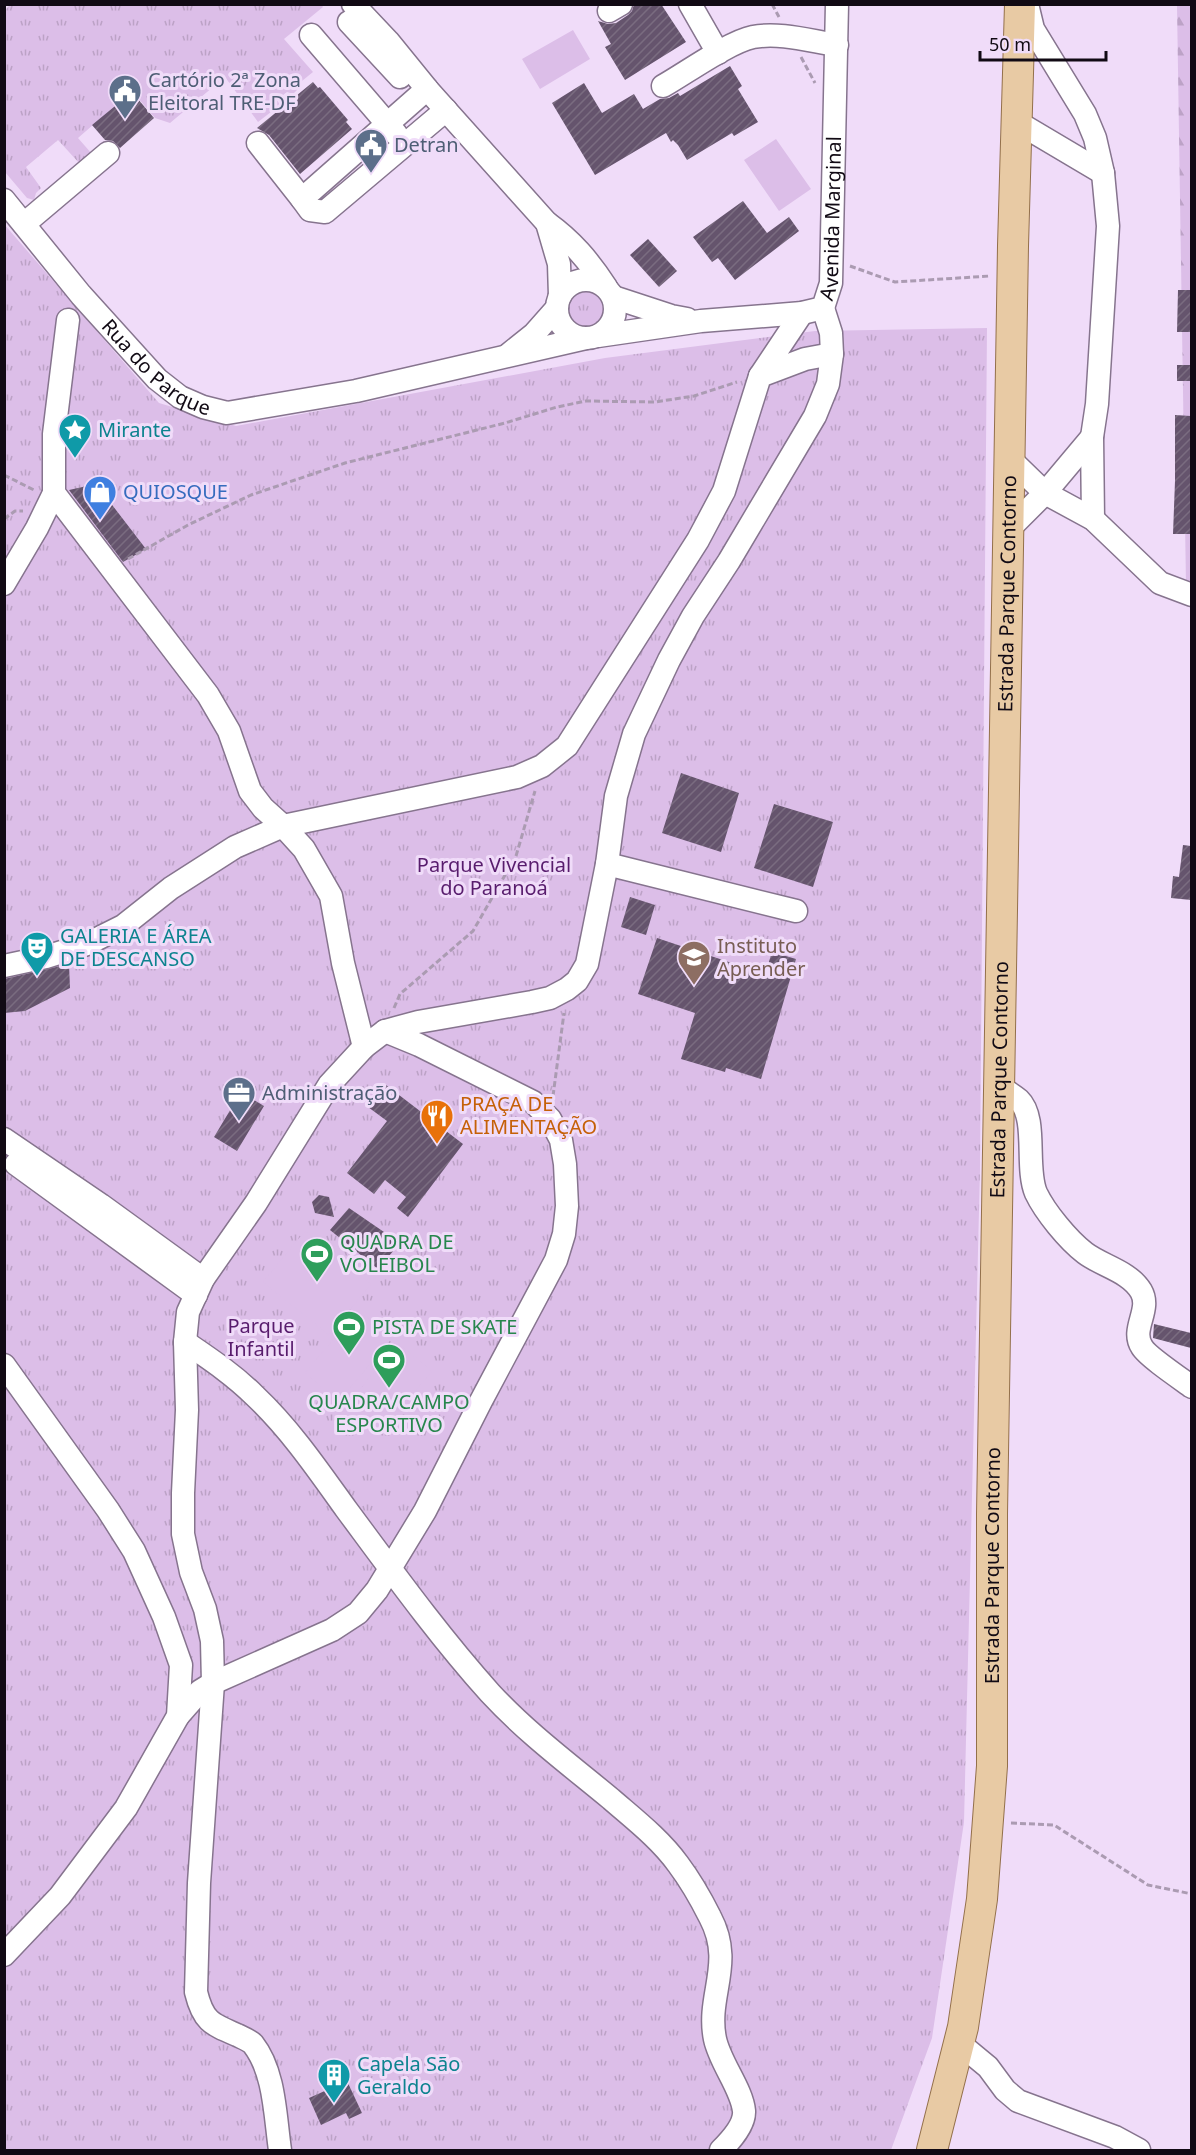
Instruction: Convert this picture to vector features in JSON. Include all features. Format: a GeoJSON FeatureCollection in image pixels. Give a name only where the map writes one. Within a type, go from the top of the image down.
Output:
{"type":"FeatureCollection","features":[{"type":"Feature","properties":{"kind":"main road","name":"Estrada Parque Contorno"},"geometry":{"type":"LineString","coordinates":[[932,2151],[959,2043],[982,1899],[992,1766],[992,1514],[1013,275],[1020,4]]}},
{"type":"Feature","properties":{"kind":"street"},"geometry":{"type":"LineString","coordinates":[[340,4],[347,19],[423,93],[446,110],[547,223],[568,238],[593,268],[610,292],[616,306],[612,324],[592,337],[568,333],[558,317],[558,264],[547,223]]}},
{"type":"Feature","properties":{"kind":"street"},"geometry":{"type":"LineString","coordinates":[[353,4],[388,41],[423,93]]}},
{"type":"Feature","properties":{"kind":"street"},"geometry":{"type":"LineString","coordinates":[[690,4],[718,52]]}},
{"type":"Feature","properties":{"kind":"street","name":"Avenida Marginal"},"geometry":{"type":"LineString","coordinates":[[592,337],[701,321],[812,310],[831,284],[837,4]]}},
{"type":"Feature","properties":{"kind":"street"},"geometry":{"type":"LineString","coordinates":[[1027,4],[1033,29],[1084,114],[1095,138],[1103,173],[1108,226],[1098,392],[1092,437],[1093,519]]}},
{"type":"Feature","properties":{"kind":"street"},"geometry":{"type":"LineString","coordinates":[[311,35],[405,144]]}},
{"type":"Feature","properties":{"kind":"street"},"geometry":{"type":"LineString","coordinates":[[663,86],[718,52],[751,37],[770,36],[837,45]]}},
{"type":"Feature","properties":{"kind":"street"},"geometry":{"type":"LineString","coordinates":[[302,199],[423,93]]}},
{"type":"Feature","properties":{"kind":"street"},"geometry":{"type":"LineString","coordinates":[[258,143],[310,210],[325,212],[446,110]]}},
{"type":"Feature","properties":{"kind":"street"},"geometry":{"type":"LineString","coordinates":[[1017,122],[1103,173]]}},
{"type":"Feature","properties":{"kind":"street"},"geometry":{"type":"LineString","coordinates":[[24,224],[108,153]]}},
{"type":"Feature","properties":{"kind":"street","name":"Rua do Parque"},"geometry":{"type":"LineString","coordinates":[[4,200],[81,295],[157,379],[180,397],[203,407],[227,413],[356,391],[592,337]]}},
{"type":"Feature","properties":{"kind":"street"},"geometry":{"type":"LineString","coordinates":[[558,302],[572,283],[581,280],[599,282],[610,292]]}},
{"type":"Feature","properties":{"kind":"street","name":"Avenida Marginal"},"geometry":{"type":"LineString","coordinates":[[610,292],[671,316],[701,321]]}},
{"type":"Feature","properties":{"kind":"street","name":"Rua do Parque"},"geometry":{"type":"LineString","coordinates":[[506,357],[534,334],[558,302]]}},
{"type":"Feature","properties":{"kind":"street"},"geometry":{"type":"LineString","coordinates":[[4,966],[57,954],[87,944],[123,926],[171,888],[235,847],[283,826],[517,777],[542,766],[567,746],[698,540],[724,491],[760,376],[812,310],[831,333],[832,354],[828,384],[815,416],[729,561],[693,616],[634,734],[616,796],[607,864],[587,964],[577,981],[550,998],[385,1030],[364,1047],[329,1084],[256,1203],[199,1287],[188,1312],[185,1342],[187,1410],[183,1534],[191,1572],[205,1609],[212,1641],[206,1687],[196,1992],[205,2018],[213,2025],[250,2041],[260,2054],[270,2085],[280,2151]]}},
{"type":"Feature","properties":{"kind":"street"},"geometry":{"type":"LineString","coordinates":[[4,584],[52,497],[54,434],[68,320]]}},
{"type":"Feature","properties":{"kind":"street"},"geometry":{"type":"LineString","coordinates":[[760,376],[805,359],[832,354]]}},
{"type":"Feature","properties":{"kind":"street"},"geometry":{"type":"LineString","coordinates":[[1010,528],[1045,494],[1092,437]]}},
{"type":"Feature","properties":{"kind":"street"},"geometry":{"type":"LineString","coordinates":[[1011,460],[1045,494],[1093,519],[1160,583],[1191,595]]}},
{"type":"Feature","properties":{"kind":"street"},"geometry":{"type":"LineString","coordinates":[[52,497],[208,695],[229,731],[250,790],[263,808],[304,849],[331,896],[343,963],[364,1047]]}},
{"type":"Feature","properties":{"kind":"street"},"geometry":{"type":"LineString","coordinates":[[607,864],[796,911]]}},
{"type":"Feature","properties":{"kind":"street"},"geometry":{"type":"LineString","coordinates":[[4,1955],[60,1896],[120,1817],[178,1716],[206,1687],[332,1630],[358,1613],[377,1590],[425,1511],[556,1260],[564,1234],[567,1206],[565,1164],[561,1140],[550,1119],[533,1102],[385,1030]]}},
{"type":"Feature","properties":{"kind":"street"},"geometry":{"type":"LineString","coordinates":[[1000,1087],[1020,1101],[1027,1117],[1031,1142],[1030,1172],[1036,1193],[1056,1223],[1085,1253],[1129,1278],[1142,1291],[1145,1307],[1137,1332],[1142,1349],[1191,1387]]}},
{"type":"Feature","properties":{"kind":"street"},"geometry":{"type":"LineString","coordinates":[[4,1138],[82,1191],[199,1287]]}},
{"type":"Feature","properties":{"kind":"street"},"geometry":{"type":"LineString","coordinates":[[4,1157],[199,1287]]}},
{"type":"Feature","properties":{"kind":"street"},"geometry":{"type":"LineString","coordinates":[[185,1342],[232,1376],[287,1429],[429,1620],[490,1693],[539,1741],[652,1835],[678,1863],[711,1918],[721,1951],[721,1966],[713,2013],[715,2039],[730,2078],[739,2093],[744,2113],[735,2133],[721,2151]]}},
{"type":"Feature","properties":{"kind":"street"},"geometry":{"type":"LineString","coordinates":[[4,1365],[108,1510],[134,1551],[164,1617],[181,1665],[178,1716]]}},
{"type":"Feature","properties":{"kind":"street"},"geometry":{"type":"LineString","coordinates":[[181,1665],[206,1687]]}},
{"type":"Feature","properties":{"kind":"street"},"geometry":{"type":"LineString","coordinates":[[959,2043],[988,2067],[1005,2090],[1018,2101],[1115,2137],[1139,2151]]}},
{"type":"Feature","properties":{"kind":"path"},"geometry":{"type":"LineString","coordinates":[[772,4],[818,88]]}},
{"type":"Feature","properties":{"kind":"path"},"geometry":{"type":"LineString","coordinates":[[832,262],[851,266],[895,282],[1013,275]]}},
{"type":"Feature","properties":{"kind":"path"},"geometry":{"type":"LineString","coordinates":[[111,569],[188,525],[251,495],[345,463],[505,423],[557,406],[586,401],[655,402],[694,396],[760,376]]}},
{"type":"Feature","properties":{"kind":"path"},"geometry":{"type":"LineString","coordinates":[[4,475],[52,497]]}},
{"type":"Feature","properties":{"kind":"path"},"geometry":{"type":"LineString","coordinates":[[385,1030],[400,994],[474,931],[516,856],[542,766]]}},
{"type":"Feature","properties":{"kind":"path"},"geometry":{"type":"LineString","coordinates":[[550,1119],[567,989]]}},
{"type":"Feature","properties":{"kind":"path"},"geometry":{"type":"LineString","coordinates":[[988,1822],[1054,1825],[1148,1885],[1191,1894]]}},
{"type":"Feature","properties":{"kind":"green space"},"geometry":{"type":"Polygon","coordinates":[[[11,4],[321,4],[323,7],[284,39],[313,72],[297,85],[299,88],[293,94],[287,92],[277,100],[280,105],[258,122],[225,77],[170,123],[155,118],[132,91],[78,138],[92,154],[80,164],[58,140],[26,167],[41,188],[34,200],[27,198],[5,172],[4,11],[11,4]]]}},
{"type":"Feature","properties":{"kind":"green space"},"geometry":{"type":"Polygon","coordinates":[[[1177,5],[1192,5],[1191,588],[1186,585],[1177,5]]]}},
{"type":"Feature","properties":{"kind":"green space"},"geometry":{"type":"Polygon","coordinates":[[[573,30],[590,59],[540,89],[522,59],[573,30]]]}},
{"type":"Feature","properties":{"kind":"green space"},"geometry":{"type":"Polygon","coordinates":[[[776,139],[811,189],[779,211],[744,160],[776,139]]]}},
{"type":"Feature","properties":{"kind":"green space","name":"Parque Vivencial do Paranoá"},"geometry":{"type":"Polygon","coordinates":[[[4,224],[159,403],[236,426],[605,358],[815,331],[987,328],[980,1170],[964,1822],[932,2038],[891,2150],[5,2150],[4,224]]]}},
{"type":"Feature","properties":{"kind":"green space"},"geometry":{"type":"Polygon","coordinates":[[[586,290],[600,296],[606,310],[600,324],[586,330],[572,324],[566,310],[572,296],[586,290]]]}},
{"type":"Feature","properties":{"kind":"green space","name":"QUADRA DE VOLEIBOL"},"geometry":{"type":"Polygon","coordinates":[[[305,1231],[371,1284],[329,1335],[263,1282],[305,1231]]]}},
{"type":"Feature","properties":{"kind":"green space","name":"PISTA DE SKATE"},"geometry":{"type":"Polygon","coordinates":[[[358,1310],[392,1338],[339,1401],[305,1373],[358,1310]]]}},
{"type":"Feature","properties":{"kind":"green space","name":"QUADRA/CAMPO ESPORTIVO"},"geometry":{"type":"Polygon","coordinates":[[[398,1343],[432,1371],[380,1434],[346,1406],[398,1343]]]}},
{"type":"Feature","properties":{"kind":"building"},"geometry":{"type":"Polygon","coordinates":[[[634,4],[661,4],[686,42],[625,80],[605,47],[611,44],[598,21],[608,24],[616,23],[632,11],[634,4]]]}},
{"type":"Feature","properties":{"kind":"building"},"geometry":{"type":"Polygon","coordinates":[[[730,66],[742,86],[738,89],[758,122],[734,136],[732,133],[687,160],[678,145],[673,140],[671,142],[666,133],[595,175],[552,103],[584,83],[602,113],[634,94],[643,109],[660,99],[669,98],[678,93],[680,96],[730,66]]]}},
{"type":"Feature","properties":{"kind":"building"},"geometry":{"type":"Polygon","coordinates":[[[313,82],[348,120],[346,122],[352,129],[300,174],[269,135],[257,128],[313,82]]]}},
{"type":"Feature","properties":{"kind":"building","name":"Cartório 2ª Zona Eleitoral TRE-DF"},"geometry":{"type":"Polygon","coordinates":[[[132,92],[154,118],[120,148],[113,141],[105,140],[92,125],[132,92]]]}},
{"type":"Feature","properties":{"kind":"building"},"geometry":{"type":"Polygon","coordinates":[[[743,201],[767,233],[789,217],[799,231],[735,280],[718,258],[712,262],[693,237],[743,201]]]}},
{"type":"Feature","properties":{"kind":"building"},"geometry":{"type":"Polygon","coordinates":[[[648,239],[677,271],[659,287],[630,255],[648,239]]]}},
{"type":"Feature","properties":{"kind":"building"},"geometry":{"type":"Polygon","coordinates":[[[1178,290],[1191,290],[1191,332],[1177,332],[1178,290]]]}},
{"type":"Feature","properties":{"kind":"building"},"geometry":{"type":"Polygon","coordinates":[[[1177,365],[1191,365],[1191,381],[1177,381],[1177,365]]]}},
{"type":"Feature","properties":{"kind":"building"},"geometry":{"type":"Polygon","coordinates":[[[1175,415],[1191,416],[1191,534],[1173,534],[1175,415]]]}},
{"type":"Feature","properties":{"kind":"building","name":"QUIOSQUE"},"geometry":{"type":"Polygon","coordinates":[[[96,484],[146,549],[123,562],[69,490],[96,484]]]}},
{"type":"Feature","properties":{"kind":"building"},"geometry":{"type":"Polygon","coordinates":[[[681,773],[739,793],[721,852],[662,833],[681,773]]]}},
{"type":"Feature","properties":{"kind":"building"},"geometry":{"type":"Polygon","coordinates":[[[774,804],[833,822],[813,887],[754,868],[774,804]]]}},
{"type":"Feature","properties":{"kind":"building"},"geometry":{"type":"Polygon","coordinates":[[[1183,845],[1191,846],[1191,900],[1171,898],[1173,876],[1179,877],[1183,845]]]}},
{"type":"Feature","properties":{"kind":"building"},"geometry":{"type":"Polygon","coordinates":[[[630,897],[655,905],[646,935],[621,927],[630,897]]]}},
{"type":"Feature","properties":{"kind":"building"},"geometry":{"type":"Polygon","coordinates":[[[657,938],[765,974],[772,952],[796,959],[761,1079],[726,1068],[725,1072],[681,1059],[695,1013],[638,994],[657,938]]]}},
{"type":"Feature","properties":{"kind":"building","name":"GALERIA E ÁREA DE DESCANSO"},"geometry":{"type":"Polygon","coordinates":[[[69,964],[70,988],[25,1011],[4,1013],[4,979],[69,964]]]}},
{"type":"Feature","properties":{"kind":"building","name":"PRAÇA DE ALIMENTAÇÃO"},"geometry":{"type":"Polygon","coordinates":[[[386,1085],[463,1144],[408,1217],[397,1208],[406,1197],[385,1180],[374,1194],[347,1173],[387,1121],[368,1107],[386,1085]]]}},
{"type":"Feature","properties":{"kind":"building","name":"Administração"},"geometry":{"type":"Polygon","coordinates":[[[241,1092],[264,1106],[237,1151],[214,1137],[241,1092]]]}},
{"type":"Feature","properties":{"kind":"building"},"geometry":{"type":"Polygon","coordinates":[[[319,1195],[329,1197],[334,1217],[315,1213],[312,1202],[319,1195]]]}},
{"type":"Feature","properties":{"kind":"building"},"geometry":{"type":"Polygon","coordinates":[[[349,1208],[400,1243],[378,1269],[330,1230],[349,1208]]]}},
{"type":"Feature","properties":{"kind":"building"},"geometry":{"type":"Polygon","coordinates":[[[1154,1324],[1191,1333],[1191,1348],[1153,1338],[1154,1324]]]}},
{"type":"Feature","properties":{"kind":"building","name":"Capela São Geraldo"},"geometry":{"type":"Polygon","coordinates":[[[347,2081],[362,2113],[349,2119],[346,2113],[321,2125],[309,2098],[347,2081]]]}},
{"type":"Feature","properties":{"kind":"place","name":"Cartório 2ª Zona Eleitoral TRE-DF"},"geometry":{"type":"Point","coordinates":[125,120]}},
{"type":"Feature","properties":{"kind":"place","name":"Detran"},"geometry":{"type":"Point","coordinates":[371,174]}},
{"type":"Feature","properties":{"kind":"place","name":"Mirante"},"geometry":{"type":"Point","coordinates":[75,459]}},
{"type":"Feature","properties":{"kind":"place","name":"QUIOSQUE"},"geometry":{"type":"Point","coordinates":[100,521]}},
{"type":"Feature","properties":{"kind":"place","name":"GALERIA E ÁREA DE DESCANSO"},"geometry":{"type":"Point","coordinates":[37,977]}},
{"type":"Feature","properties":{"kind":"place","name":"Instituto Aprender"},"geometry":{"type":"Point","coordinates":[694,986]}},
{"type":"Feature","properties":{"kind":"place","name":"Administração"},"geometry":{"type":"Point","coordinates":[239,1122]}},
{"type":"Feature","properties":{"kind":"place","name":"PRAÇA DE ALIMENTAÇÃO"},"geometry":{"type":"Point","coordinates":[437,1145]}},
{"type":"Feature","properties":{"kind":"place","name":"QUADRA DE VOLEIBOL"},"geometry":{"type":"Point","coordinates":[317,1283]}},
{"type":"Feature","properties":{"kind":"place","name":"PISTA DE SKATE"},"geometry":{"type":"Point","coordinates":[349,1356]}},
{"type":"Feature","properties":{"kind":"place","name":"QUADRA/CAMPO ESPORTIVO"},"geometry":{"type":"Point","coordinates":[389,1389]}},
{"type":"Feature","properties":{"kind":"place","name":"Capela São Geraldo"},"geometry":{"type":"Point","coordinates":[334,2104]}},
{"type":"Feature","properties":{"kind":"park label","name":"Parque Infantil"},"geometry":{"type":"Point","coordinates":[261,1338]}}]}
